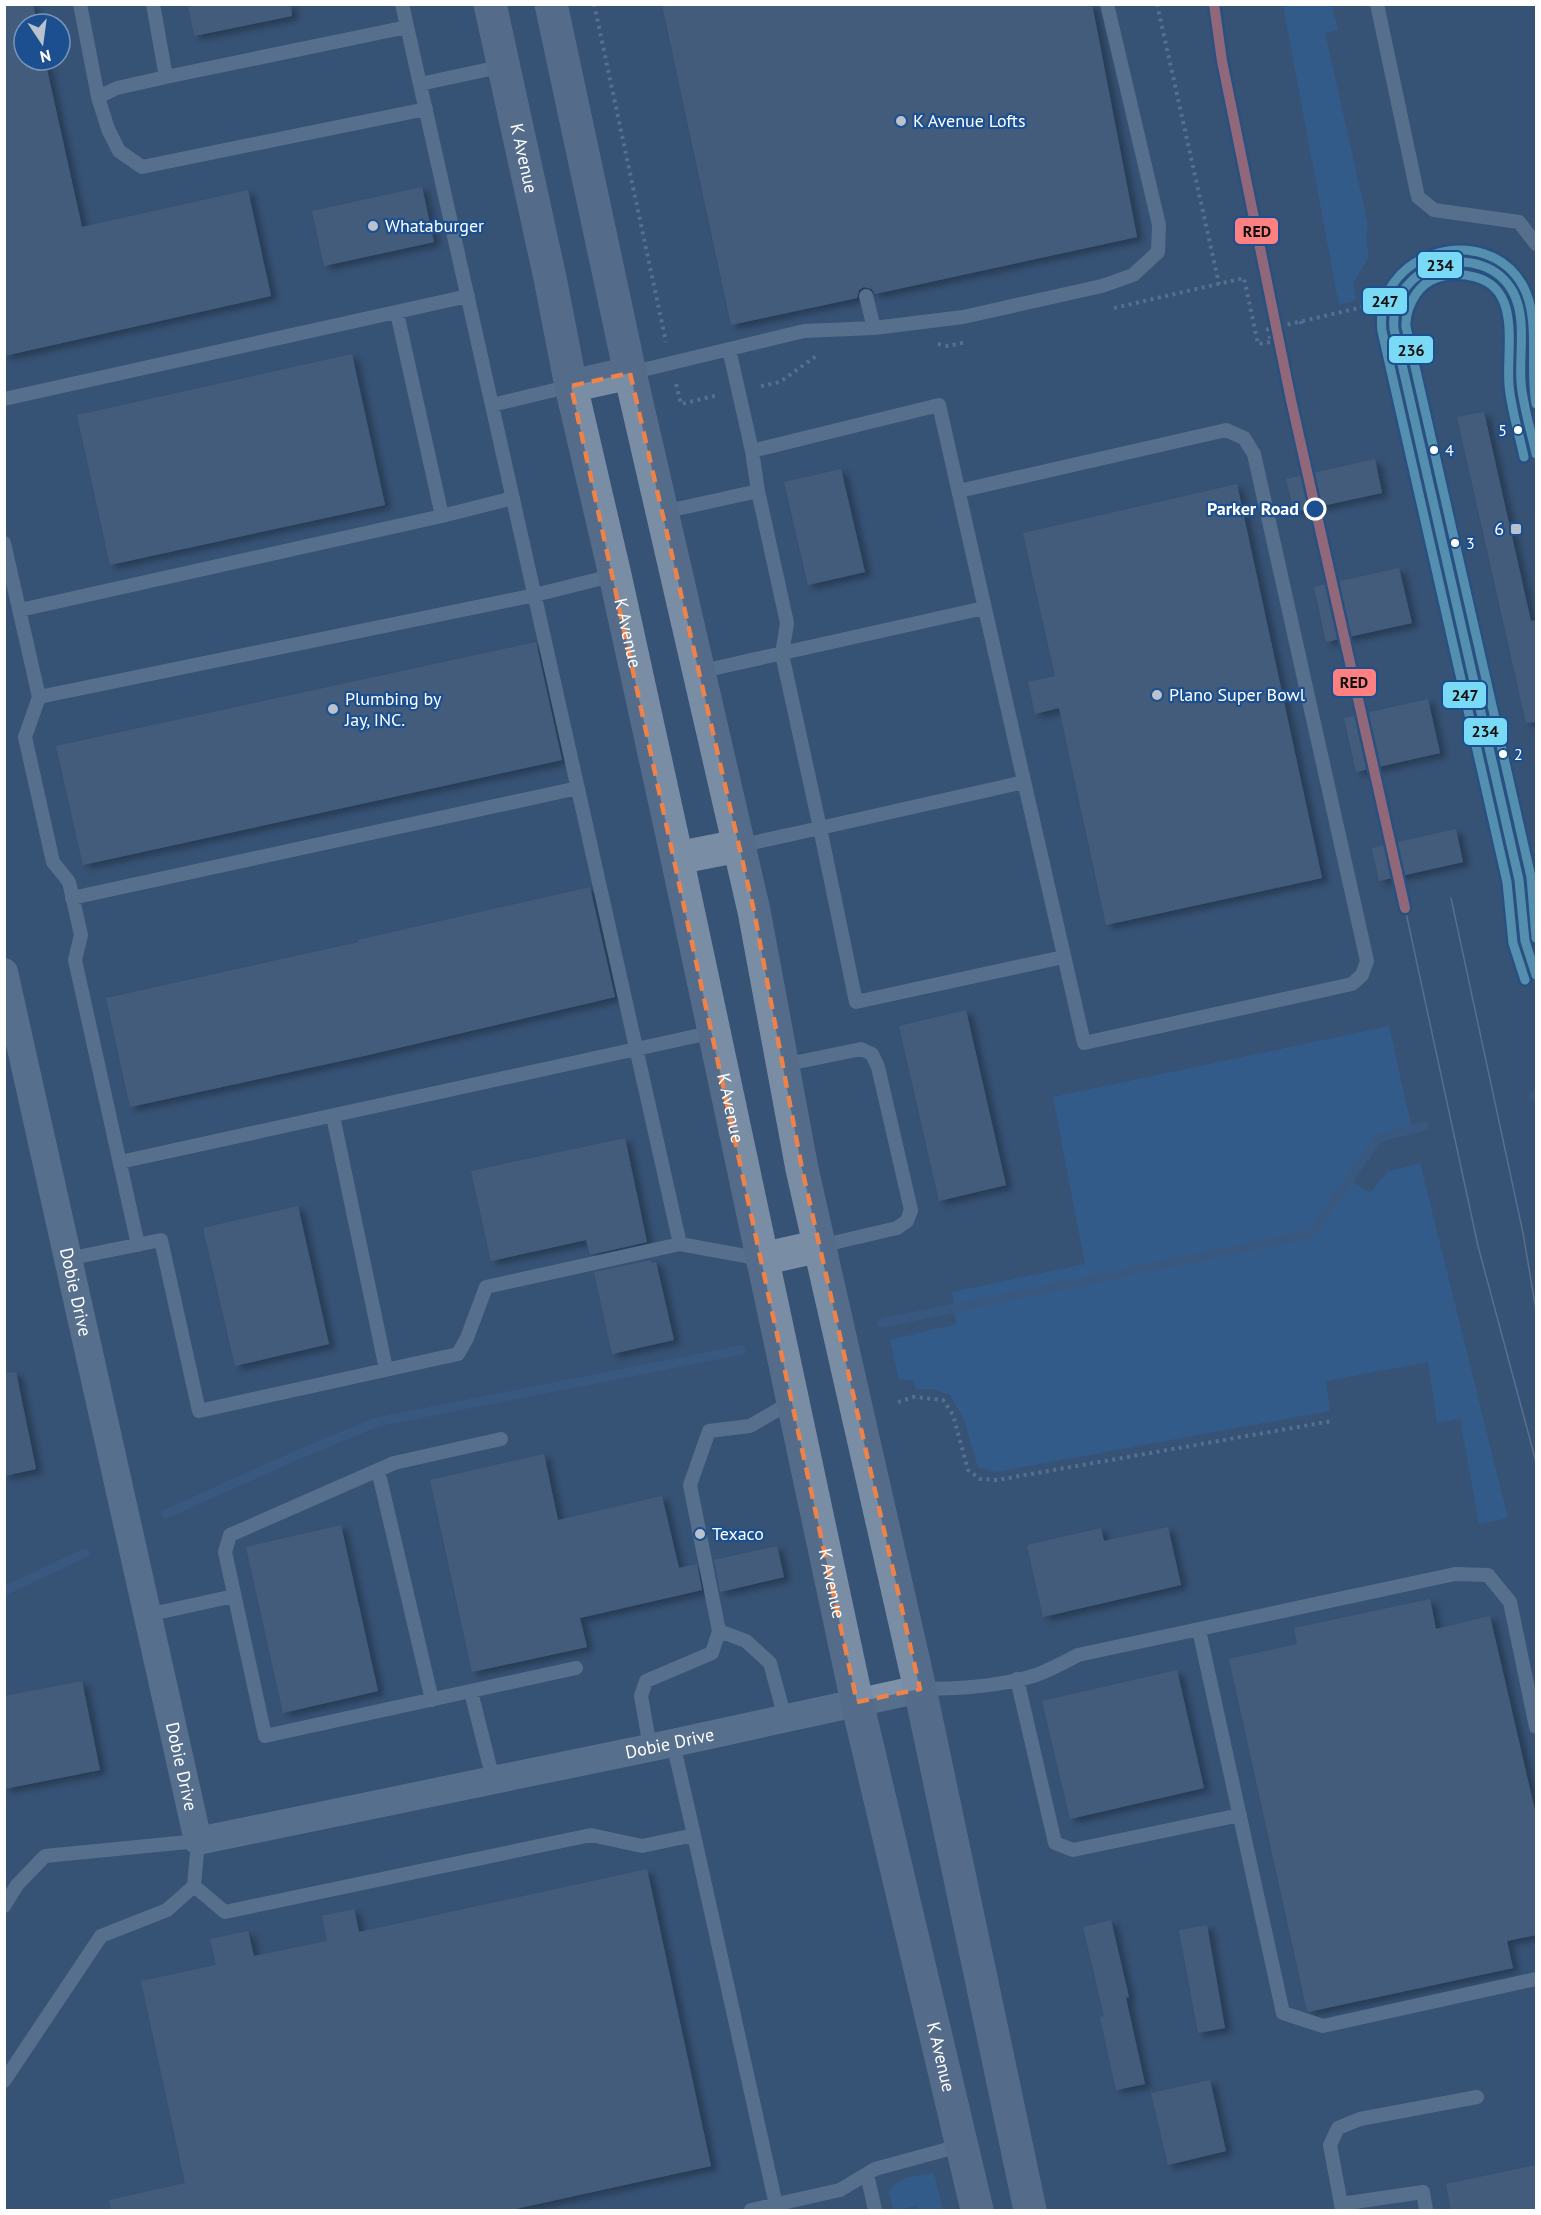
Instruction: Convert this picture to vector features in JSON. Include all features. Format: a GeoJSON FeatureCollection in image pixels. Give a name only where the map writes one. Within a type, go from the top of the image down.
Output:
{"type":"FeatureCollection","features":[{"type":"Feature","properties":{"kind":"main road","name":"K Avenue"},"geometry":{"type":"LineString","coordinates":[[490,4],[550,278],[571,386],[677,858],[857,1702],[977,2211]]}},
{"type":"Feature","properties":{"kind":"main road"},"geometry":{"type":"LineString","coordinates":[[551,4],[630,373],[754,911],[802,1169],[920,1689],[1030,2211]]}},
{"type":"Feature","properties":{"kind":"main road"},"geometry":{"type":"LineString","coordinates":[[571,386],[630,373]]}},
{"type":"Feature","properties":{"kind":"main road"},"geometry":{"type":"LineString","coordinates":[[677,858],[738,846]]}},
{"type":"Feature","properties":{"kind":"main road"},"geometry":{"type":"LineString","coordinates":[[762,1259],[820,1246]]}},
{"type":"Feature","properties":{"kind":"street","name":"Dobie Drive"},"geometry":{"type":"LineString","coordinates":[[4,972],[198,1841],[920,1689]]}},
{"type":"Feature","properties":{"kind":"lane"},"geometry":{"type":"LineString","coordinates":[[80,4],[98,97],[108,129],[119,151],[142,167],[426,109]]}},
{"type":"Feature","properties":{"kind":"lane"},"geometry":{"type":"LineString","coordinates":[[153,4],[166,77]]}},
{"type":"Feature","properties":{"kind":"lane"},"geometry":{"type":"LineString","coordinates":[[402,4],[680,1244]]}},
{"type":"Feature","properties":{"kind":"lane"},"geometry":{"type":"LineString","coordinates":[[630,373],[804,331],[874,328],[963,317],[1102,286],[1133,275],[1158,252],[1159,225],[1107,4]]}},
{"type":"Feature","properties":{"kind":"lane"},"geometry":{"type":"LineString","coordinates":[[1377,4],[1418,197],[1434,210],[1519,222],[1536,244]]}},
{"type":"Feature","properties":{"kind":"lane"},"geometry":{"type":"LineString","coordinates":[[98,97],[117,88],[407,27]]}},
{"type":"Feature","properties":{"kind":"lane"},"geometry":{"type":"LineString","coordinates":[[420,84],[504,66]]}},
{"type":"Feature","properties":{"kind":"lane"},"geometry":{"type":"LineString","coordinates":[[1536,454],[1521,385],[1519,311],[1512,291],[1499,275],[1483,266],[1460,262],[1438,265],[1418,274],[1405,289],[1397,308],[1394,322],[1397,344],[1519,880],[1524,937],[1530,963],[1536,975]]}},
{"type":"Feature","properties":{"kind":"lane"},"geometry":{"type":"LineString","coordinates":[[4,399],[468,296]]}},
{"type":"Feature","properties":{"kind":"lane"},"geometry":{"type":"LineString","coordinates":[[866,296],[874,328]]}},
{"type":"Feature","properties":{"kind":"lane"},"geometry":{"type":"LineString","coordinates":[[397,313],[442,516]]}},
{"type":"Feature","properties":{"kind":"lane"},"geometry":{"type":"LineString","coordinates":[[729,349],[787,623],[782,654],[856,1002],[1063,957]]}},
{"type":"Feature","properties":{"kind":"lane"},"geometry":{"type":"LineString","coordinates":[[492,405],[571,386]]}},
{"type":"Feature","properties":{"kind":"lane"},"geometry":{"type":"LineString","coordinates":[[752,451],[939,405],[1084,1043],[1352,984],[1362,975],[1367,961],[1254,454],[1244,438],[1226,430],[959,491]]}},
{"type":"Feature","properties":{"kind":"lane"},"geometry":{"type":"LineString","coordinates":[[663,512],[758,491]]}},
{"type":"Feature","properties":{"kind":"lane"},"geometry":{"type":"LineString","coordinates":[[20,610],[442,516],[513,498]]}},
{"type":"Feature","properties":{"kind":"lane"},"geometry":{"type":"LineString","coordinates":[[4,543],[39,697],[25,737],[53,862],[69,882],[81,934],[75,960],[138,1245]]}},
{"type":"Feature","properties":{"kind":"lane"},"geometry":{"type":"LineString","coordinates":[[39,697],[534,595],[615,574]]}},
{"type":"Feature","properties":{"kind":"lane"},"geometry":{"type":"LineString","coordinates":[[698,672],[984,608]]}},
{"type":"Feature","properties":{"kind":"lane"},"geometry":{"type":"LineString","coordinates":[[738,846],[1024,782]]}},
{"type":"Feature","properties":{"kind":"lane"},"geometry":{"type":"LineString","coordinates":[[72,898],[578,788]]}},
{"type":"Feature","properties":{"kind":"lane"},"geometry":{"type":"LineString","coordinates":[[120,1162],[714,1032]]}},
{"type":"Feature","properties":{"kind":"lane"},"geometry":{"type":"LineString","coordinates":[[783,1065],[861,1048],[872,1054],[878,1067],[911,1210],[907,1221],[897,1228],[820,1246]]}},
{"type":"Feature","properties":{"kind":"lane"},"geometry":{"type":"LineString","coordinates":[[333,1116],[386,1369]]}},
{"type":"Feature","properties":{"kind":"lane"},"geometry":{"type":"LineString","coordinates":[[67,1259],[161,1240],[199,1411],[458,1353],[468,1338],[486,1287],[680,1244],[762,1259]]}},
{"type":"Feature","properties":{"kind":"lane"},"geometry":{"type":"LineString","coordinates":[[776,2205],[694,1836],[662,1745],[641,1696],[646,1680],[712,1653],[719,1631],[690,1485],[709,1431],[750,1426],[793,1401]]}},
{"type":"Feature","properties":{"kind":"lane"},"geometry":{"type":"LineString","coordinates":[[501,1439],[394,1463],[230,1535],[225,1552],[265,1736],[576,1668]]}},
{"type":"Feature","properties":{"kind":"lane"},"geometry":{"type":"LineString","coordinates":[[378,1470],[432,1700]]}},
{"type":"Feature","properties":{"kind":"lane"},"geometry":{"type":"LineString","coordinates":[[920,1689],[961,1689],[1037,1675],[1078,1655],[1455,1574],[1488,1575],[1510,1602],[1536,1727]]}},
{"type":"Feature","properties":{"kind":"lane"},"geometry":{"type":"LineString","coordinates":[[147,1615],[234,1596]]}},
{"type":"Feature","properties":{"kind":"lane"},"geometry":{"type":"LineString","coordinates":[[1199,1630],[1283,2013],[1323,2026],[1536,1979]]}},
{"type":"Feature","properties":{"kind":"lane"},"geometry":{"type":"LineString","coordinates":[[719,1631],[746,1641],[770,1664],[785,1718]]}},
{"type":"Feature","properties":{"kind":"lane"},"geometry":{"type":"LineString","coordinates":[[1017,1679],[1055,1843],[1073,1850],[1240,1815]]}},
{"type":"Feature","properties":{"kind":"lane"},"geometry":{"type":"LineString","coordinates":[[471,1692],[493,1779]]}},
{"type":"Feature","properties":{"kind":"lane"},"geometry":{"type":"LineString","coordinates":[[194,1886],[225,1912],[591,1835],[642,1846],[694,1836]]}},
{"type":"Feature","properties":{"kind":"lane"},"geometry":{"type":"LineString","coordinates":[[4,1906],[17,1885],[45,1856],[198,1841],[194,1886],[167,1910],[101,1936],[4,2081]]}},
{"type":"Feature","properties":{"kind":"lane"},"geometry":{"type":"LineString","coordinates":[[1426,2211],[1423,2192],[1341,2207],[1330,2145],[1338,2128],[1360,2119],[1477,2097]]}},
{"type":"Feature","properties":{"kind":"lane"},"geometry":{"type":"LineString","coordinates":[[751,2211],[840,2190],[875,2169],[963,2145]]}},
{"type":"Feature","properties":{"kind":"lane"},"geometry":{"type":"LineString","coordinates":[[867,2174],[875,2211]]}},
{"type":"Feature","properties":{"kind":"path"},"geometry":{"type":"LineString","coordinates":[[594,4],[671,363]]}},
{"type":"Feature","properties":{"kind":"path"},"geometry":{"type":"LineString","coordinates":[[1157,4],[1219,284]]}},
{"type":"Feature","properties":{"kind":"path"},"geometry":{"type":"LineString","coordinates":[[1244,279],[1258,344],[1271,342],[1268,329],[1362,308]]}},
{"type":"Feature","properties":{"kind":"path"},"geometry":{"type":"LineString","coordinates":[[1301,321],[1302,328]]}},
{"type":"Feature","properties":{"kind":"path"},"geometry":{"type":"LineString","coordinates":[[898,1402],[914,1397],[943,1400],[953,1415],[968,1470],[980,1479],[997,1480],[1332,1421]]}},
{"type":"Feature","properties":{"kind":"highlighted area"},"geometry":{"type":"Polygon","coordinates":[[[630,373],[754,911],[802,1169],[920,1689],[857,1702],[571,386],[630,373]]]}},
{"type":"Feature","properties":{"kind":"shaded area"},"geometry":{"type":"Polygon","coordinates":[[[1283,5],[1332,5],[1338,30],[1325,33],[1368,224],[1366,237],[1369,257],[1353,283],[1356,300],[1339,305],[1283,5]]]}},
{"type":"Feature","properties":{"kind":"shaded area"},"geometry":{"type":"Polygon","coordinates":[[[1389,1026],[1412,1129],[1378,1138],[1349,1180],[1370,1193],[1387,1172],[1420,1163],[1508,1518],[1479,1524],[1460,1419],[1437,1423],[1428,1362],[1326,1381],[1330,1411],[996,1472],[978,1467],[964,1420],[950,1395],[933,1389],[916,1389],[914,1381],[899,1379],[890,1340],[956,1324],[952,1292],[1085,1264],[1053,1097],[1389,1026]]]}},
{"type":"Feature","properties":{"kind":"shaded area"},"geometry":{"type":"Polygon","coordinates":[[[934,2173],[943,2210],[918,2210],[917,2206],[894,2210],[889,2193],[896,2183],[934,2173]]]}},
{"type":"Feature","properties":{"kind":"building"},"geometry":{"type":"Polygon","coordinates":[[[4,4],[33,4],[35,12],[12,12],[12,72],[48,72],[82,227],[248,190],[271,296],[4,356],[4,4]]]}},
{"type":"Feature","properties":{"kind":"building"},"geometry":{"type":"Polygon","coordinates":[[[188,4],[291,4],[292,16],[194,36],[188,4]]]}},
{"type":"Feature","properties":{"kind":"building","name":"K Avenue Lofts"},"geometry":{"type":"Polygon","coordinates":[[[662,4],[1092,4],[1137,237],[875,294],[872,289],[864,287],[859,290],[857,298],[731,325],[662,4]]]}},
{"type":"Feature","properties":{"kind":"building","name":"Whataburger"},"geometry":{"type":"Polygon","coordinates":[[[422,187],[434,242],[324,266],[312,211],[422,187]]]}},
{"type":"Feature","properties":{"kind":"building"},"geometry":{"type":"Polygon","coordinates":[[[352,354],[385,505],[110,565],[77,415],[352,354]]]}},
{"type":"Feature","properties":{"kind":"building"},"geometry":{"type":"Polygon","coordinates":[[[1484,412],[1531,621],[1536,620],[1536,722],[1526,723],[1457,417],[1484,412]]]}},
{"type":"Feature","properties":{"kind":"building"},"geometry":{"type":"Polygon","coordinates":[[[1375,459],[1382,493],[1294,512],[1286,479],[1375,459]]]}},
{"type":"Feature","properties":{"kind":"building"},"geometry":{"type":"Polygon","coordinates":[[[841,469],[865,572],[808,585],[784,482],[841,469]]]}},
{"type":"Feature","properties":{"kind":"building","name":"Plano Super Bowl"},"geometry":{"type":"Polygon","coordinates":[[[1237,484],[1322,878],[1106,925],[1059,708],[1035,714],[1028,682],[1055,676],[1023,533],[1237,484]]]}},
{"type":"Feature","properties":{"kind":"building"},"geometry":{"type":"Polygon","coordinates":[[[1399,568],[1412,623],[1326,642],[1314,587],[1399,568]]]}},
{"type":"Feature","properties":{"kind":"building"},"geometry":{"type":"Polygon","coordinates":[[[536,642],[562,760],[83,865],[56,746],[536,642]]]}},
{"type":"Feature","properties":{"kind":"building"},"geometry":{"type":"Polygon","coordinates":[[[1428,699],[1440,753],[1356,772],[1344,718],[1428,699]]]}},
{"type":"Feature","properties":{"kind":"building"},"geometry":{"type":"Polygon","coordinates":[[[1456,829],[1463,862],[1379,881],[1372,848],[1456,829]]]}},
{"type":"Feature","properties":{"kind":"building"},"geometry":{"type":"Polygon","coordinates":[[[590,887],[615,997],[364,1056],[130,1107],[106,998],[359,942],[358,940],[590,887]]]}},
{"type":"Feature","properties":{"kind":"building"},"geometry":{"type":"Polygon","coordinates":[[[966,1010],[1006,1185],[939,1201],[899,1026],[966,1010]]]}},
{"type":"Feature","properties":{"kind":"building"},"geometry":{"type":"Polygon","coordinates":[[[625,1138],[647,1242],[590,1255],[586,1240],[491,1261],[471,1171],[625,1138]]]}},
{"type":"Feature","properties":{"kind":"building"},"geometry":{"type":"Polygon","coordinates":[[[298,1206],[329,1344],[235,1366],[203,1228],[298,1206]]]}},
{"type":"Feature","properties":{"kind":"building"},"geometry":{"type":"Polygon","coordinates":[[[651,1260],[652,1263],[656,1262],[674,1340],[612,1354],[594,1272],[651,1260]]]}},
{"type":"Feature","properties":{"kind":"building"},"geometry":{"type":"Polygon","coordinates":[[[16,1372],[36,1469],[4,1476],[4,1373],[16,1372]]]}},
{"type":"Feature","properties":{"kind":"building"},"geometry":{"type":"Polygon","coordinates":[[[544,1454],[558,1520],[662,1496],[679,1568],[697,1564],[702,1590],[580,1618],[587,1647],[472,1672],[430,1480],[544,1454]]]}},
{"type":"Feature","properties":{"kind":"building"},"geometry":{"type":"Polygon","coordinates":[[[341,1525],[378,1691],[283,1713],[246,1547],[341,1525]]]}},
{"type":"Feature","properties":{"kind":"building"},"geometry":{"type":"Polygon","coordinates":[[[1168,1527],[1181,1585],[1043,1617],[1027,1545],[1101,1528],[1104,1541],[1168,1527]]]}},
{"type":"Feature","properties":{"kind":"building"},"geometry":{"type":"Polygon","coordinates":[[[777,1546],[784,1577],[720,1592],[714,1560],[777,1546]]]}},
{"type":"Feature","properties":{"kind":"building"},"geometry":{"type":"Polygon","coordinates":[[[1430,1599],[1436,1629],[1490,1616],[1536,1815],[1536,1935],[1507,1941],[1513,1968],[1308,2012],[1229,1659],[1297,1644],[1294,1628],[1430,1599]]]}},
{"type":"Feature","properties":{"kind":"building"},"geometry":{"type":"Polygon","coordinates":[[[1177,1670],[1204,1788],[1070,1819],[1042,1701],[1177,1670]]]}},
{"type":"Feature","properties":{"kind":"building"},"geometry":{"type":"Polygon","coordinates":[[[82,1681],[100,1770],[4,1789],[4,1696],[82,1681]]]}},
{"type":"Feature","properties":{"kind":"building"},"geometry":{"type":"Polygon","coordinates":[[[647,1869],[711,2166],[506,2211],[111,2211],[109,2200],[185,2183],[141,1981],[216,1965],[210,1939],[248,1931],[254,1956],[327,1941],[322,1916],[354,1909],[359,1932],[647,1869]]]}},
{"type":"Feature","properties":{"kind":"building"},"geometry":{"type":"Polygon","coordinates":[[[1111,1920],[1129,1997],[1126,1998],[1145,2084],[1116,2090],[1100,2017],[1104,2016],[1083,1927],[1111,1920]]]}},
{"type":"Feature","properties":{"kind":"building"},"geometry":{"type":"Polygon","coordinates":[[[1207,1925],[1225,2028],[1198,2033],[1179,1930],[1207,1925]]]}},
{"type":"Feature","properties":{"kind":"building"},"geometry":{"type":"Polygon","coordinates":[[[1210,2080],[1226,2151],[1168,2165],[1151,2093],[1210,2080]]]}},
{"type":"Feature","properties":{"kind":"building"},"geometry":{"type":"Polygon","coordinates":[[[1536,2165],[1536,2211],[1451,2211],[1446,2184],[1536,2165]]]}},
{"type":"Feature","properties":{"kind":"waterway"},"geometry":{"type":"LineString","coordinates":[[882,1323],[1311,1234],[1378,1138],[1424,1126]]}},
{"type":"Feature","properties":{"kind":"waterway"},"geometry":{"type":"LineString","coordinates":[[166,1514],[377,1422],[741,1350]]}},
{"type":"Feature","properties":{"kind":"waterway"},"geometry":{"type":"LineString","coordinates":[[4,1591],[85,1553]]}},
{"type":"Feature","properties":{"kind":"tram line"},"geometry":{"type":"LineString","coordinates":[[1451,898],[1523,1233],[1536,1310]]}},
{"type":"Feature","properties":{"kind":"tram line"},"geometry":{"type":"LineString","coordinates":[[1405,908],[1478,1246],[1536,1462]]}},
{"type":"Feature","properties":{"kind":"transit line","name":"RED"},"geometry":{"type":"LineString","coordinates":[[1214,4],[1222,61],[1291,400],[1405,908]]}},
{"type":"Feature","properties":{"kind":"transit line","name":"247"},"geometry":{"type":"LineString","coordinates":[[1525,980],[1513,943],[1507,882],[1382,331],[1384,303],[1395,281],[1413,264],[1436,254],[1460,250],[1485,254],[1506,266],[1523,286],[1532,313],[1536,404]]}},
{"type":"Feature","properties":{"kind":"transit line","name":"234"},"geometry":{"type":"LineString","coordinates":[[1536,454],[1522,391],[1521,324],[1513,292],[1499,275],[1481,265],[1461,262],[1440,265],[1421,273],[1406,287],[1396,306],[1394,329],[1519,880],[1525,941],[1536,975]]}},
{"type":"Feature","properties":{"kind":"transit line","name":"236"},"geometry":{"type":"LineString","coordinates":[[1524,457],[1510,394],[1508,322],[1506,307],[1500,294],[1490,284],[1475,277],[1446,276],[1430,281],[1420,289],[1412,301],[1407,314],[1406,327],[1531,877],[1536,938]]}},
{"type":"Feature","properties":{"kind":"place","name":"K Avenue Lofts"},"geometry":{"type":"Point","coordinates":[901,121]}},
{"type":"Feature","properties":{"kind":"place","name":"Whataburger"},"geometry":{"type":"Point","coordinates":[373,226]}},
{"type":"Feature","properties":{"kind":"place","name":"5"},"geometry":{"type":"Point","coordinates":[1518,430]}},
{"type":"Feature","properties":{"kind":"place","name":"4"},"geometry":{"type":"Point","coordinates":[1434,450]}},
{"type":"Feature","properties":{"kind":"place","name":"Parker Road"},"geometry":{"type":"Point","coordinates":[1315,509]}},
{"type":"Feature","properties":{"kind":"place","name":"6"},"geometry":{"type":"Point","coordinates":[1516,529]}},
{"type":"Feature","properties":{"kind":"place","name":"3"},"geometry":{"type":"Point","coordinates":[1455,543]}},
{"type":"Feature","properties":{"kind":"place","name":"Plano Super Bowl"},"geometry":{"type":"Point","coordinates":[1157,695]}},
{"type":"Feature","properties":{"kind":"place","name":"Plumbing by Jay, INC."},"geometry":{"type":"Point","coordinates":[333,709]}},
{"type":"Feature","properties":{"kind":"place","name":"2"},"geometry":{"type":"Point","coordinates":[1503,754]}},
{"type":"Feature","properties":{"kind":"place","name":"Texaco"},"geometry":{"type":"Point","coordinates":[700,1534]}}]}
